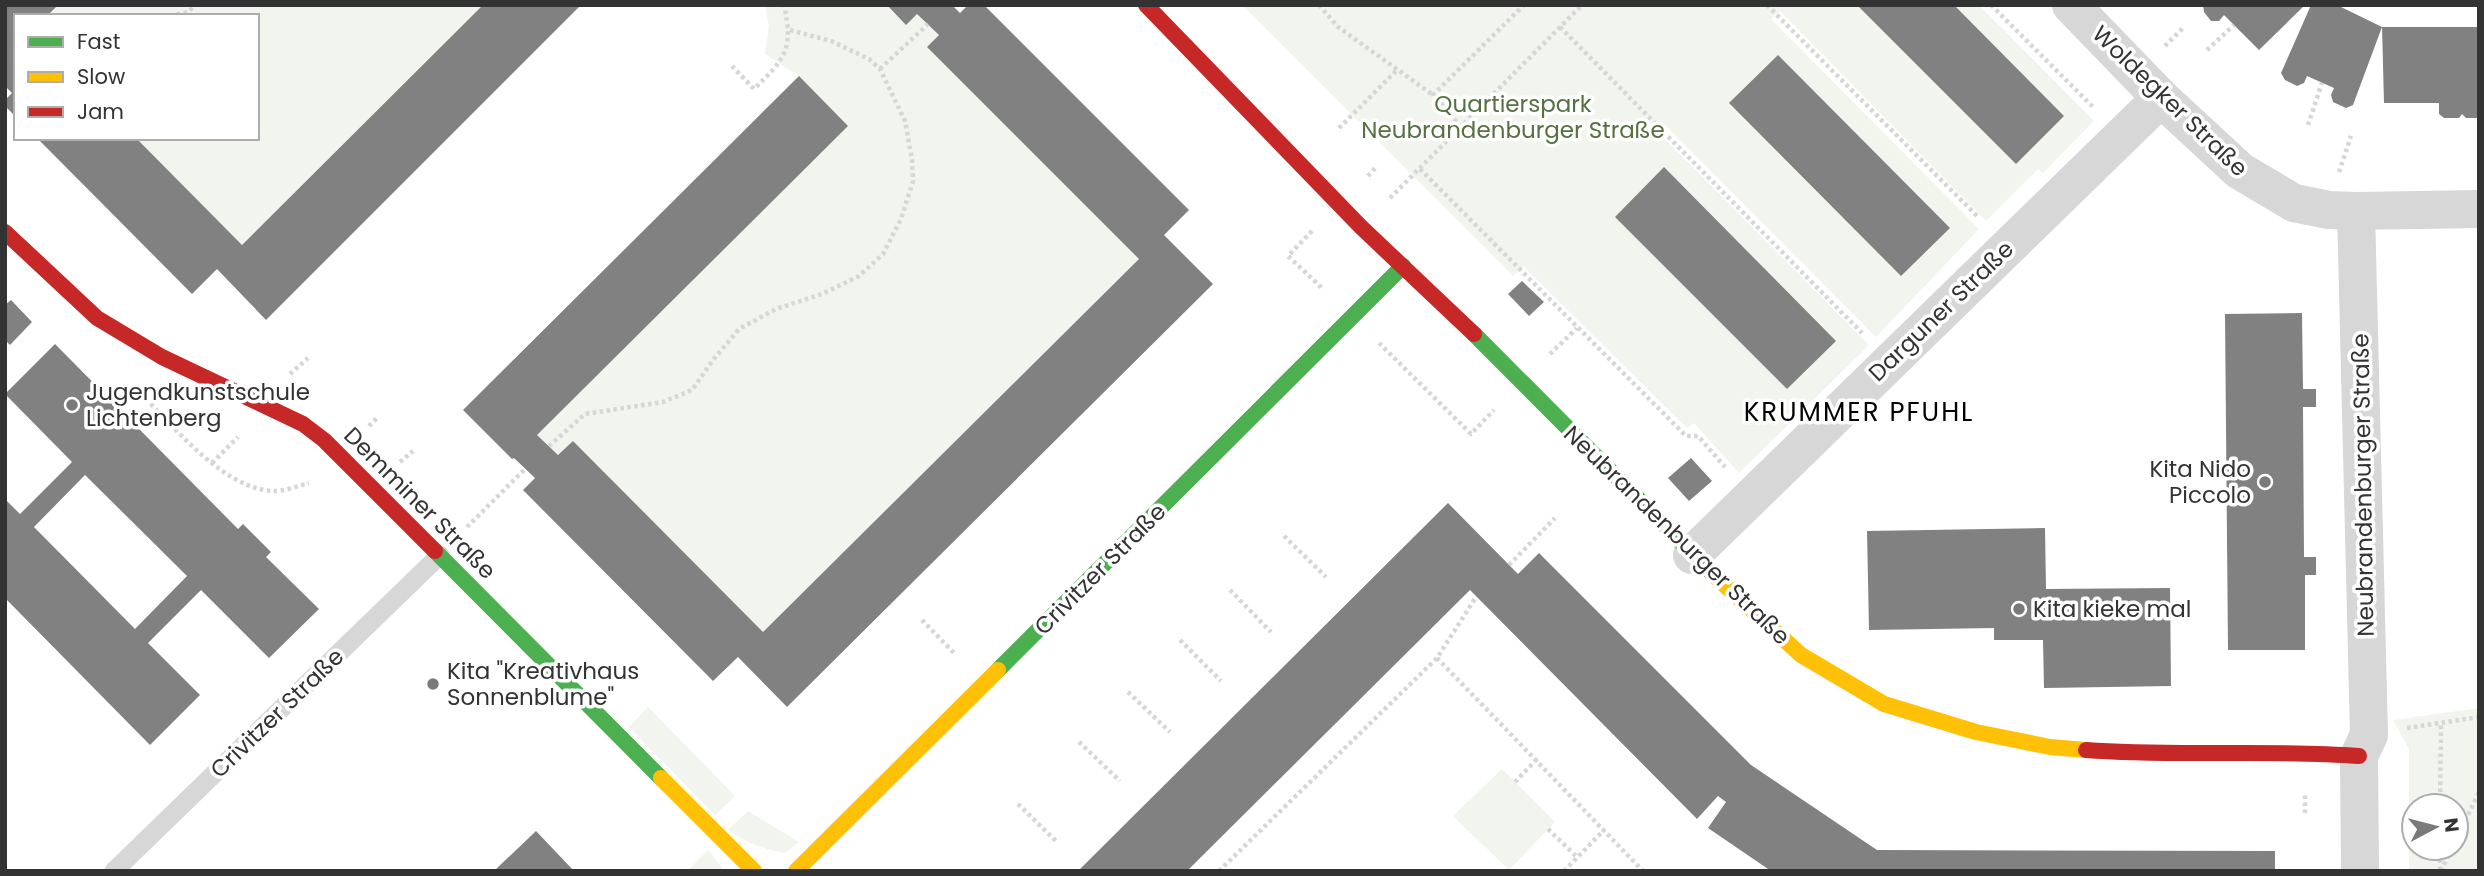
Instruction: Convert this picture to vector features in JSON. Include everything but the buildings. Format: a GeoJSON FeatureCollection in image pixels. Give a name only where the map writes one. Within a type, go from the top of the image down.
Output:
{"type":"FeatureCollection","features":[{"type":"Feature","properties":{"kind":"street","name":"Neubrandenburger Straße"},"geometry":{"type":"LineString","coordinates":[[1146,5],[1361,227],[1480,340],[1692,555],[1801,654],[1884,704],[1976,732],[2050,747],[2123,753],[2305,752],[2359,756]]}},
{"type":"Feature","properties":{"kind":"street","name":"Woldegker Straße"},"geometry":{"type":"LineString","coordinates":[[2071,5],[2161,98],[2246,176],[2294,203],[2329,210],[2356,211],[2479,209]]}},
{"type":"Feature","properties":{"kind":"street","name":"Darguner Straße"},"geometry":{"type":"LineString","coordinates":[[1692,555],[2161,98]]}},
{"type":"Feature","properties":{"kind":"street","name":"Neubrandenburger Straße"},"geometry":{"type":"LineString","coordinates":[[2356,211],[2370,735],[2359,756],[2360,871]]}},
{"type":"Feature","properties":{"kind":"street","name":"Demminer Straße"},"geometry":{"type":"LineString","coordinates":[[5,232],[97,318],[162,358],[303,424],[340,455],[754,871]]}},
{"type":"Feature","properties":{"kind":"street","name":"Crivitzer Straße"},"geometry":{"type":"LineString","coordinates":[[796,871],[1403,266]]}},
{"type":"Feature","properties":{"kind":"lane","name":"Crivitzer Straße"},"geometry":{"type":"LineString","coordinates":[[114,871],[440,555]]}},
{"type":"Feature","properties":{"kind":"path"},"geometry":{"type":"LineString","coordinates":[[179,14],[188,12],[195,5]]}},
{"type":"Feature","properties":{"kind":"path"},"geometry":{"type":"LineString","coordinates":[[732,66],[754,89],[769,74],[786,52],[790,30],[784,5]]}},
{"type":"Feature","properties":{"kind":"path"},"geometry":{"type":"LineString","coordinates":[[1319,5],[1338,27],[1433,95],[1462,127]]}},
{"type":"Feature","properties":{"kind":"path"},"geometry":{"type":"LineString","coordinates":[[1433,95],[1524,5]]}},
{"type":"Feature","properties":{"kind":"path"},"geometry":{"type":"LineString","coordinates":[[1361,227],[1582,5]]}},
{"type":"Feature","properties":{"kind":"path"},"geometry":{"type":"LineString","coordinates":[[1767,5],[2008,247]]}},
{"type":"Feature","properties":{"kind":"path"},"geometry":{"type":"LineString","coordinates":[[1991,5],[2121,136]]}},
{"type":"Feature","properties":{"kind":"path"},"geometry":{"type":"LineString","coordinates":[[880,69],[928,24]]}},
{"type":"Feature","properties":{"kind":"path"},"geometry":{"type":"LineString","coordinates":[[2207,50],[2234,25]]}},
{"type":"Feature","properties":{"kind":"path"},"geometry":{"type":"LineString","coordinates":[[1560,27],[1889,361]]}},
{"type":"Feature","properties":{"kind":"path"},"geometry":{"type":"LineString","coordinates":[[549,446],[585,414],[663,401],[692,390],[739,330],[776,309],[859,276],[883,254],[901,219],[913,181],[905,121],[880,69],[869,59],[831,41],[790,30]]}},
{"type":"Feature","properties":{"kind":"path"},"geometry":{"type":"LineString","coordinates":[[1339,128],[1398,69]]}},
{"type":"Feature","properties":{"kind":"path"},"geometry":{"type":"LineString","coordinates":[[2308,125],[2322,83]]}},
{"type":"Feature","properties":{"kind":"path"},"geometry":{"type":"LineString","coordinates":[[1420,169],[1686,436],[1698,436],[1752,496]]}},
{"type":"Feature","properties":{"kind":"path"},"geometry":{"type":"LineString","coordinates":[[1340,204],[1288,256],[1471,434]]}},
{"type":"Feature","properties":{"kind":"path"},"geometry":{"type":"LineString","coordinates":[[134,387],[212,463],[236,481],[273,491],[309,483],[340,455]]}},
{"type":"Feature","properties":{"kind":"path"},"geometry":{"type":"LineString","coordinates":[[478,517],[526,468]]}},
{"type":"Feature","properties":{"kind":"path"},"geometry":{"type":"LineString","coordinates":[[1509,565],[1555,518]]}},
{"type":"Feature","properties":{"kind":"path"},"geometry":{"type":"LineString","coordinates":[[1284,536],[1326,577]]}},
{"type":"Feature","properties":{"kind":"path"},"geometry":{"type":"LineString","coordinates":[[1230,590],[1271,632]]}},
{"type":"Feature","properties":{"kind":"path"},"geometry":{"type":"LineString","coordinates":[[1219,871],[1437,658],[1476,597]]}},
{"type":"Feature","properties":{"kind":"path"},"geometry":{"type":"LineString","coordinates":[[922,620],[984,684]]}},
{"type":"Feature","properties":{"kind":"path"},"geometry":{"type":"LineString","coordinates":[[1181,640],[1221,681]]}},
{"type":"Feature","properties":{"kind":"path"},"geometry":{"type":"LineString","coordinates":[[1437,658],[1643,871]]}},
{"type":"Feature","properties":{"kind":"path"},"geometry":{"type":"LineString","coordinates":[[1128,692],[1170,732]]}},
{"type":"Feature","properties":{"kind":"path"},"geometry":{"type":"LineString","coordinates":[[2440,792],[2441,722],[2479,717]]}},
{"type":"Feature","properties":{"kind":"path"},"geometry":{"type":"LineString","coordinates":[[1079,742],[1120,781]]}},
{"type":"Feature","properties":{"kind":"path"},"geometry":{"type":"LineString","coordinates":[[1515,782],[1537,759]]}},
{"type":"Feature","properties":{"kind":"path"},"geometry":{"type":"LineString","coordinates":[[2470,811],[2479,792]]}},
{"type":"Feature","properties":{"kind":"path"},"geometry":{"type":"LineString","coordinates":[[1018,804],[1058,843]]}},
{"type":"Feature","properties":{"kind":"path"},"geometry":{"type":"LineString","coordinates":[[1548,829],[1577,857]]}},
{"type":"Feature","properties":{"kind":"path"},"geometry":{"type":"LineString","coordinates":[[1564,871],[1605,829]]}},
{"type":"Feature","properties":{"kind":"green space"},"geometry":{"type":"Polygon","coordinates":[[[58,5],[483,5],[242,245],[138,140],[259,140],[259,14],[49,14],[58,5]]]}},
{"type":"Feature","properties":{"kind":"green space"},"geometry":{"type":"Polygon","coordinates":[[[765,5],[887,5],[906,24],[917,14],[939,35],[1139,259],[763,632],[573,441],[558,455],[537,435],[847,126],[799,76],[765,54],[769,26],[765,5]]]}},
{"type":"Feature","properties":{"kind":"green space","name":"Quartierspark Neubrandenburger Straße"},"geometry":{"type":"Polygon","coordinates":[[[1242,5],[1979,5],[2094,121],[2043,173],[2038,169],[1986,221],[1780,11],[1771,19],[1979,229],[1876,337],[1664,124],[1659,133],[1869,345],[1739,473],[1694,423],[1687,428],[1523,266],[1513,276],[1242,5]]]}},
{"type":"Feature","properties":{"kind":"green space"},"geometry":{"type":"Polygon","coordinates":[[[648,707],[735,796],[715,815],[629,727],[648,707]]]}},
{"type":"Feature","properties":{"kind":"green space"},"geometry":{"type":"Polygon","coordinates":[[[2479,708],[2479,871],[2409,871],[2409,862],[2470,862],[2470,792],[2409,792],[2409,749],[2393,720],[2479,708]]]}},
{"type":"Feature","properties":{"kind":"green space"},"geometry":{"type":"Polygon","coordinates":[[[1502,769],[1555,822],[1509,870],[1453,816],[1502,769]]]}},
{"type":"Feature","properties":{"kind":"green space"},"geometry":{"type":"Polygon","coordinates":[[[748,811],[799,842],[785,853],[755,845],[728,830],[748,811]]]}},
{"type":"Feature","properties":{"kind":"green space"},"geometry":{"type":"Polygon","coordinates":[[[708,850],[723,871],[687,871],[708,850]]]}},
{"type":"Feature","properties":{"kind":"traffic: fast"},"geometry":{"type":"LineString","coordinates":[[998,670],[1403,266]]}},
{"type":"Feature","properties":{"kind":"traffic: fast"},"geometry":{"type":"LineString","coordinates":[[1474,334],[1715,576]]}},
{"type":"Feature","properties":{"kind":"traffic: fast"},"geometry":{"type":"LineString","coordinates":[[435,551],[661,778]]}},
{"type":"Feature","properties":{"kind":"traffic: slow"},"geometry":{"type":"LineString","coordinates":[[1715,576],[1801,655],[1884,704],[1976,732],[2050,747],[2086,750]]}},
{"type":"Feature","properties":{"kind":"traffic: slow"},"geometry":{"type":"LineString","coordinates":[[796,871],[998,670]]}},
{"type":"Feature","properties":{"kind":"traffic: slow"},"geometry":{"type":"LineString","coordinates":[[661,778],[754,871]]}},
{"type":"Feature","properties":{"kind":"traffic: jam"},"geometry":{"type":"LineString","coordinates":[[1146,5],[1361,227],[1474,334]]}},
{"type":"Feature","properties":{"kind":"traffic: jam"},"geometry":{"type":"LineString","coordinates":[[5,232],[97,318],[162,357],[303,424],[324,440],[435,551]]}},
{"type":"Feature","properties":{"kind":"traffic: jam"},"geometry":{"type":"LineString","coordinates":[[2086,750],[2359,756]]}},
{"type":"Feature","properties":{"kind":"place","name":"Jugendkunstschule Lichtenberg"},"geometry":{"type":"Point","coordinates":[72,405]}},
{"type":"Feature","properties":{"kind":"place","name":"Kita Nido Piccolo"},"geometry":{"type":"Point","coordinates":[2265,482]}},
{"type":"Feature","properties":{"kind":"place","name":"Kita kieke mal"},"geometry":{"type":"Point","coordinates":[2019,609]}},
{"type":"Feature","properties":{"kind":"place","name":"Kita \"Kreativhaus Sonnenblume\""},"geometry":{"type":"Point","coordinates":[433,684]}},
{"type":"Feature","properties":{"kind":"district","name":"KRUMMER PFUHL"},"geometry":{"type":"Point","coordinates":[1859,412]}}]}
